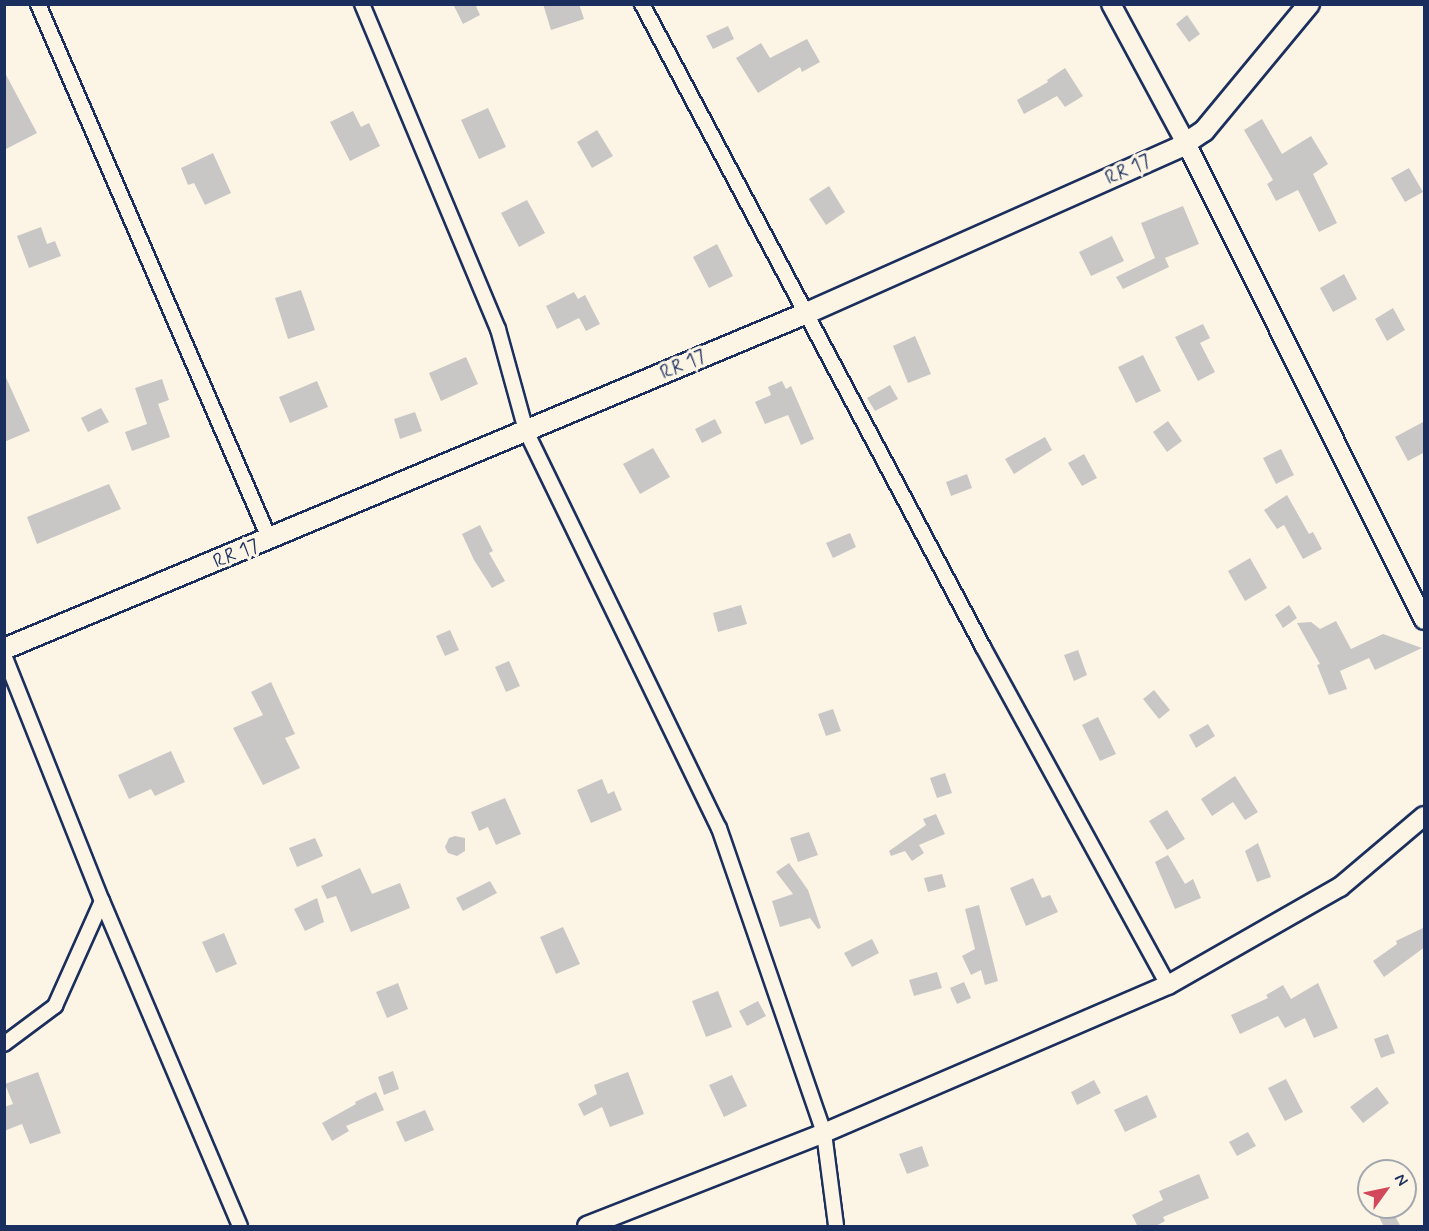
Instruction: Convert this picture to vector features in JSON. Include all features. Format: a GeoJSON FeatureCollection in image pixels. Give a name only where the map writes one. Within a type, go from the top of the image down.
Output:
{"type":"FeatureCollection","features":[{"type":"Feature","properties":{"kind":"main road","name":"RR 17"},"geometry":{"type":"LineString","coordinates":[[4,649],[270,540],[807,313],[1186,143],[1204,131],[1309,4]]}},
{"type":"Feature","properties":{"kind":"street"},"geometry":{"type":"LineString","coordinates":[[38,4],[270,540]]}},
{"type":"Feature","properties":{"kind":"street"},"geometry":{"type":"LineString","coordinates":[[362,4],[498,329],[526,431],[719,828],[824,1133],[836,1227]]}},
{"type":"Feature","properties":{"kind":"street"},"geometry":{"type":"LineString","coordinates":[[642,4],[989,657],[1168,985]]}},
{"type":"Feature","properties":{"kind":"street"},"geometry":{"type":"LineString","coordinates":[[1112,4],[1186,143],[1425,620]]}},
{"type":"Feature","properties":{"kind":"street"},"geometry":{"type":"LineString","coordinates":[[4,655],[102,901],[240,1227]]}},
{"type":"Feature","properties":{"kind":"street"},"geometry":{"type":"LineString","coordinates":[[587,1227],[824,1133],[1168,985],[1340,887],[1425,816]]}},
{"type":"Feature","properties":{"kind":"street"},"geometry":{"type":"LineString","coordinates":[[4,1044],[55,1006],[102,901]]}},
{"type":"Feature","properties":{"kind":"building"},"geometry":{"type":"Polygon","coordinates":[[[453,4],[475,4],[480,15],[463,24],[453,4]]]}},
{"type":"Feature","properties":{"kind":"building"},"geometry":{"type":"Polygon","coordinates":[[[543,4],[579,4],[584,19],[551,30],[543,4]]]}},
{"type":"Feature","properties":{"kind":"building"},"geometry":{"type":"Polygon","coordinates":[[[1187,15],[1200,34],[1189,42],[1176,24],[1187,15]]]}},
{"type":"Feature","properties":{"kind":"building"},"geometry":{"type":"Polygon","coordinates":[[[728,26],[734,39],[713,49],[706,36],[728,26]]]}},
{"type":"Feature","properties":{"kind":"building"},"geometry":{"type":"Polygon","coordinates":[[[807,39],[820,62],[802,72],[800,67],[758,93],[736,58],[761,43],[770,58],[807,39]]]}},
{"type":"Feature","properties":{"kind":"building"},"geometry":{"type":"Polygon","coordinates":[[[1065,68],[1083,96],[1065,107],[1057,96],[1024,114],[1017,100],[1048,82],[1047,80],[1065,68]]]}},
{"type":"Feature","properties":{"kind":"building"},"geometry":{"type":"Polygon","coordinates":[[[4,71],[37,133],[4,150],[4,71]]]}},
{"type":"Feature","properties":{"kind":"building"},"geometry":{"type":"Polygon","coordinates":[[[488,108],[506,147],[479,159],[461,120],[488,108]]]}},
{"type":"Feature","properties":{"kind":"building"},"geometry":{"type":"Polygon","coordinates":[[[353,111],[361,127],[369,123],[380,146],[350,161],[330,122],[353,111]]]}},
{"type":"Feature","properties":{"kind":"building"},"geometry":{"type":"Polygon","coordinates":[[[1262,119],[1282,154],[1311,136],[1328,164],[1313,174],[1337,223],[1319,232],[1298,190],[1276,201],[1267,184],[1273,180],[1244,130],[1262,119]]]}},
{"type":"Feature","properties":{"kind":"building"},"geometry":{"type":"Polygon","coordinates":[[[597,130],[613,156],[592,168],[577,142],[597,130]]]}},
{"type":"Feature","properties":{"kind":"building"},"geometry":{"type":"Polygon","coordinates":[[[213,153],[231,193],[205,205],[194,183],[188,185],[181,168],[213,153]]]}},
{"type":"Feature","properties":{"kind":"building"},"geometry":{"type":"Polygon","coordinates":[[[1409,168],[1423,192],[1405,202],[1391,178],[1409,168]]]}},
{"type":"Feature","properties":{"kind":"building"},"geometry":{"type":"Polygon","coordinates":[[[829,186],[845,212],[826,225],[809,199],[829,186]]]}},
{"type":"Feature","properties":{"kind":"building"},"geometry":{"type":"Polygon","coordinates":[[[527,200],[545,233],[519,247],[501,213],[527,200]]]}},
{"type":"Feature","properties":{"kind":"building"},"geometry":{"type":"Polygon","coordinates":[[[1183,206],[1199,244],[1165,258],[1169,267],[1123,289],[1116,277],[1155,258],[1141,223],[1183,206]]]}},
{"type":"Feature","properties":{"kind":"building"},"geometry":{"type":"Polygon","coordinates":[[[41,227],[47,244],[55,241],[61,256],[29,268],[17,236],[41,227]]]}},
{"type":"Feature","properties":{"kind":"building"},"geometry":{"type":"Polygon","coordinates":[[[1112,236],[1124,261],[1091,276],[1079,252],[1112,236]]]}},
{"type":"Feature","properties":{"kind":"building"},"geometry":{"type":"Polygon","coordinates":[[[717,244],[733,276],[709,288],[693,257],[717,244]]]}},
{"type":"Feature","properties":{"kind":"building"},"geometry":{"type":"Polygon","coordinates":[[[1344,274],[1357,299],[1333,312],[1320,288],[1344,274]]]}},
{"type":"Feature","properties":{"kind":"building"},"geometry":{"type":"Polygon","coordinates":[[[301,290],[315,330],[288,339],[275,298],[301,290]]]}},
{"type":"Feature","properties":{"kind":"building"},"geometry":{"type":"Polygon","coordinates":[[[574,292],[578,299],[585,295],[600,324],[586,331],[579,318],[557,329],[546,306],[574,292]]]}},
{"type":"Feature","properties":{"kind":"building"},"geometry":{"type":"Polygon","coordinates":[[[1393,308],[1405,330],[1387,341],[1375,319],[1393,308]]]}},
{"type":"Feature","properties":{"kind":"building"},"geometry":{"type":"Polygon","coordinates":[[[1203,324],[1210,338],[1200,343],[1215,372],[1198,381],[1175,337],[1203,324]]]}},
{"type":"Feature","properties":{"kind":"building"},"geometry":{"type":"Polygon","coordinates":[[[915,336],[931,374],[908,383],[893,346],[915,336]]]}},
{"type":"Feature","properties":{"kind":"building"},"geometry":{"type":"Polygon","coordinates":[[[1143,355],[1161,391],[1136,403],[1118,367],[1143,355]]]}},
{"type":"Feature","properties":{"kind":"building"},"geometry":{"type":"Polygon","coordinates":[[[466,357],[478,384],[441,401],[429,373],[466,357]]]}},
{"type":"Feature","properties":{"kind":"building"},"geometry":{"type":"Polygon","coordinates":[[[4,373],[30,431],[4,442],[4,373]]]}},
{"type":"Feature","properties":{"kind":"building"},"geometry":{"type":"Polygon","coordinates":[[[162,379],[169,400],[158,404],[170,437],[132,451],[125,432],[147,424],[135,388],[162,379]]]}},
{"type":"Feature","properties":{"kind":"building"},"geometry":{"type":"Polygon","coordinates":[[[317,381],[328,407],[290,423],[279,397],[317,381]]]}},
{"type":"Feature","properties":{"kind":"building"},"geometry":{"type":"Polygon","coordinates":[[[782,381],[786,389],[791,386],[814,439],[801,445],[788,415],[765,424],[755,402],[771,395],[768,387],[782,381]]]}},
{"type":"Feature","properties":{"kind":"building"},"geometry":{"type":"Polygon","coordinates":[[[890,385],[898,399],[875,411],[867,398],[890,385]]]}},
{"type":"Feature","properties":{"kind":"building"},"geometry":{"type":"Polygon","coordinates":[[[101,408],[109,422],[88,432],[81,418],[101,408]]]}},
{"type":"Feature","properties":{"kind":"building"},"geometry":{"type":"Polygon","coordinates":[[[415,412],[422,431],[400,439],[394,419],[415,412]]]}},
{"type":"Feature","properties":{"kind":"building"},"geometry":{"type":"Polygon","coordinates":[[[715,419],[722,433],[702,443],[695,429],[715,419]]]}},
{"type":"Feature","properties":{"kind":"building"},"geometry":{"type":"Polygon","coordinates":[[[1168,421],[1182,441],[1167,452],[1153,432],[1168,421]]]}},
{"type":"Feature","properties":{"kind":"building"},"geometry":{"type":"Polygon","coordinates":[[[1425,421],[1425,452],[1408,461],[1395,437],[1425,421]]]}},
{"type":"Feature","properties":{"kind":"building"},"geometry":{"type":"Polygon","coordinates":[[[1045,437],[1052,450],[1014,474],[1005,459],[1045,437]]]}},
{"type":"Feature","properties":{"kind":"building"},"geometry":{"type":"Polygon","coordinates":[[[653,448],[670,477],[640,494],[623,464],[653,448]]]}},
{"type":"Feature","properties":{"kind":"building"},"geometry":{"type":"Polygon","coordinates":[[[1281,449],[1294,475],[1276,484],[1263,458],[1281,449]]]}},
{"type":"Feature","properties":{"kind":"building"},"geometry":{"type":"Polygon","coordinates":[[[1084,454],[1097,478],[1082,486],[1068,463],[1084,454]]]}},
{"type":"Feature","properties":{"kind":"building"},"geometry":{"type":"Polygon","coordinates":[[[967,474],[972,488],[951,496],[946,482],[967,474]]]}},
{"type":"Feature","properties":{"kind":"building"},"geometry":{"type":"Polygon","coordinates":[[[109,484],[121,509],[37,544],[27,517],[109,484]]]}},
{"type":"Feature","properties":{"kind":"building"},"geometry":{"type":"Polygon","coordinates":[[[1287,495],[1309,534],[1313,532],[1322,549],[1303,559],[1284,525],[1277,529],[1264,510],[1287,495]]]}},
{"type":"Feature","properties":{"kind":"building"},"geometry":{"type":"Polygon","coordinates":[[[480,525],[493,551],[489,553],[505,581],[492,588],[474,560],[462,534],[480,525]]]}},
{"type":"Feature","properties":{"kind":"building"},"geometry":{"type":"Polygon","coordinates":[[[850,533],[856,547],[833,558],[826,543],[850,533]]]}},
{"type":"Feature","properties":{"kind":"building"},"geometry":{"type":"Polygon","coordinates":[[[1250,558],[1267,588],[1245,601],[1228,571],[1250,558]]]}},
{"type":"Feature","properties":{"kind":"building"},"geometry":{"type":"Polygon","coordinates":[[[741,605],[747,624],[718,632],[713,613],[741,605]]]}},
{"type":"Feature","properties":{"kind":"building"},"geometry":{"type":"Polygon","coordinates":[[[1289,605],[1297,618],[1283,628],[1275,615],[1289,605]]]}},
{"type":"Feature","properties":{"kind":"building"},"geometry":{"type":"Polygon","coordinates":[[[1336,621],[1351,649],[1383,634],[1422,648],[1375,670],[1369,658],[1340,671],[1347,689],[1329,695],[1317,665],[1320,664],[1297,623],[1311,622],[1320,629],[1336,621]]]}},
{"type":"Feature","properties":{"kind":"building"},"geometry":{"type":"Polygon","coordinates":[[[450,630],[459,650],[445,656],[436,636],[450,630]]]}},
{"type":"Feature","properties":{"kind":"building"},"geometry":{"type":"Polygon","coordinates":[[[1078,650],[1087,675],[1074,681],[1064,655],[1078,650]]]}},
{"type":"Feature","properties":{"kind":"building"},"geometry":{"type":"Polygon","coordinates":[[[509,661],[520,686],[506,692],[495,667],[509,661]]]}},
{"type":"Feature","properties":{"kind":"building"},"geometry":{"type":"Polygon","coordinates":[[[271,682],[295,734],[285,738],[300,768],[263,785],[233,728],[263,715],[251,692],[271,682]]]}},
{"type":"Feature","properties":{"kind":"building"},"geometry":{"type":"Polygon","coordinates":[[[1154,690],[1170,710],[1159,719],[1143,699],[1154,690]]]}},
{"type":"Feature","properties":{"kind":"building"},"geometry":{"type":"Polygon","coordinates":[[[833,709],[841,731],[826,736],[818,714],[833,709]]]}},
{"type":"Feature","properties":{"kind":"building"},"geometry":{"type":"Polygon","coordinates":[[[1098,717],[1116,754],[1100,761],[1082,725],[1098,717]]]}},
{"type":"Feature","properties":{"kind":"building"},"geometry":{"type":"Polygon","coordinates":[[[1208,724],[1215,736],[1196,748],[1189,735],[1208,724]]]}},
{"type":"Feature","properties":{"kind":"building"},"geometry":{"type":"Polygon","coordinates":[[[171,751],[185,782],[155,796],[151,789],[129,799],[118,775],[171,751]]]}},
{"type":"Feature","properties":{"kind":"building"},"geometry":{"type":"Polygon","coordinates":[[[945,773],[952,793],[937,798],[930,778],[945,773]]]}},
{"type":"Feature","properties":{"kind":"building"},"geometry":{"type":"Polygon","coordinates":[[[1235,776],[1258,812],[1245,820],[1233,802],[1212,816],[1201,799],[1235,776]]]}},
{"type":"Feature","properties":{"kind":"building"},"geometry":{"type":"Polygon","coordinates":[[[602,779],[608,794],[614,791],[622,810],[591,823],[577,790],[602,779]]]}},
{"type":"Feature","properties":{"kind":"building"},"geometry":{"type":"Polygon","coordinates":[[[505,798],[521,834],[496,845],[488,827],[479,831],[471,812],[505,798]]]}},
{"type":"Feature","properties":{"kind":"building"},"geometry":{"type":"Polygon","coordinates":[[[1167,810],[1185,839],[1167,850],[1149,821],[1167,810]]]}},
{"type":"Feature","properties":{"kind":"building"},"geometry":{"type":"Polygon","coordinates":[[[936,814],[945,834],[919,845],[924,853],[912,861],[905,851],[891,856],[889,851],[926,825],[923,819],[936,814]]]}},
{"type":"Feature","properties":{"kind":"building"},"geometry":{"type":"Polygon","coordinates":[[[809,832],[818,855],[798,862],[790,838],[809,832]]]}},
{"type":"Feature","properties":{"kind":"building"},"geometry":{"type":"Polygon","coordinates":[[[455,836],[465,838],[465,851],[457,856],[448,853],[445,847],[449,838],[455,836]]]}},
{"type":"Feature","properties":{"kind":"building"},"geometry":{"type":"Polygon","coordinates":[[[315,838],[323,856],[297,867],[289,848],[315,838]]]}},
{"type":"Feature","properties":{"kind":"building"},"geometry":{"type":"Polygon","coordinates":[[[1258,843],[1271,877],[1257,882],[1245,851],[1258,843]]]}},
{"type":"Feature","properties":{"kind":"building"},"geometry":{"type":"Polygon","coordinates":[[[1168,855],[1185,884],[1193,879],[1201,898],[1175,909],[1155,862],[1168,855]]]}},
{"type":"Feature","properties":{"kind":"building"},"geometry":{"type":"Polygon","coordinates":[[[789,863],[808,890],[821,928],[818,929],[810,918],[780,927],[772,901],[793,894],[776,872],[789,863]]]}},
{"type":"Feature","properties":{"kind":"building"},"geometry":{"type":"Polygon","coordinates":[[[360,868],[372,894],[400,883],[410,908],[351,932],[336,896],[327,899],[321,886],[360,868]]]}},
{"type":"Feature","properties":{"kind":"building"},"geometry":{"type":"Polygon","coordinates":[[[942,874],[946,887],[928,892],[924,878],[942,874]]]}},
{"type":"Feature","properties":{"kind":"building"},"geometry":{"type":"Polygon","coordinates":[[[1033,878],[1042,898],[1050,895],[1058,912],[1026,926],[1010,888],[1033,878]]]}},
{"type":"Feature","properties":{"kind":"building"},"geometry":{"type":"Polygon","coordinates":[[[490,881],[497,893],[463,911],[456,898],[490,881]]]}},
{"type":"Feature","properties":{"kind":"building"},"geometry":{"type":"Polygon","coordinates":[[[317,898],[324,922],[305,931],[294,909],[317,898]]]}},
{"type":"Feature","properties":{"kind":"building"},"geometry":{"type":"Polygon","coordinates":[[[979,905],[998,981],[985,985],[981,970],[971,975],[962,956],[975,949],[965,909],[979,905]]]}},
{"type":"Feature","properties":{"kind":"building"},"geometry":{"type":"Polygon","coordinates":[[[563,927],[580,964],[556,974],[540,937],[563,927]]]}},
{"type":"Feature","properties":{"kind":"building"},"geometry":{"type":"Polygon","coordinates":[[[1425,927],[1425,947],[1384,977],[1373,961],[1397,944],[1396,941],[1425,927]]]}},
{"type":"Feature","properties":{"kind":"building"},"geometry":{"type":"Polygon","coordinates":[[[224,933],[237,964],[216,973],[202,942],[224,933]]]}},
{"type":"Feature","properties":{"kind":"building"},"geometry":{"type":"Polygon","coordinates":[[[872,939],[879,953],[852,967],[844,953],[872,939]]]}},
{"type":"Feature","properties":{"kind":"building"},"geometry":{"type":"Polygon","coordinates":[[[937,972],[942,988],[914,996],[909,980],[937,972]]]}},
{"type":"Feature","properties":{"kind":"building"},"geometry":{"type":"Polygon","coordinates":[[[964,982],[971,998],[957,1004],[950,988],[964,982]]]}},
{"type":"Feature","properties":{"kind":"building"},"geometry":{"type":"Polygon","coordinates":[[[398,983],[408,1009],[387,1018],[376,992],[398,983]]]}},
{"type":"Feature","properties":{"kind":"building"},"geometry":{"type":"Polygon","coordinates":[[[1318,983],[1338,1028],[1314,1038],[1305,1018],[1285,1028],[1278,1016],[1240,1034],[1231,1015],[1268,998],[1266,995],[1283,985],[1291,999],[1318,983]]]}},
{"type":"Feature","properties":{"kind":"building"},"geometry":{"type":"Polygon","coordinates":[[[718,991],[732,1027],[706,1037],[692,1001],[718,991]]]}},
{"type":"Feature","properties":{"kind":"building"},"geometry":{"type":"Polygon","coordinates":[[[758,1001],[766,1016],[747,1026],[739,1011],[758,1001]]]}},
{"type":"Feature","properties":{"kind":"building"},"geometry":{"type":"Polygon","coordinates":[[[1388,1034],[1395,1053],[1381,1058],[1374,1039],[1388,1034]]]}},
{"type":"Feature","properties":{"kind":"building"},"geometry":{"type":"Polygon","coordinates":[[[393,1071],[399,1089],[384,1095],[378,1077],[393,1071]]]}},
{"type":"Feature","properties":{"kind":"building"},"geometry":{"type":"Polygon","coordinates":[[[38,1072],[61,1133],[30,1144],[22,1124],[4,1131],[4,1107],[13,1104],[5,1084],[38,1072]]]}},
{"type":"Feature","properties":{"kind":"building"},"geometry":{"type":"Polygon","coordinates":[[[628,1072],[644,1114],[610,1127],[602,1107],[584,1116],[578,1104],[597,1094],[594,1085],[628,1072]]]}},
{"type":"Feature","properties":{"kind":"building"},"geometry":{"type":"Polygon","coordinates":[[[732,1075],[747,1106],[724,1117],[709,1085],[732,1075]]]}},
{"type":"Feature","properties":{"kind":"building"},"geometry":{"type":"Polygon","coordinates":[[[1286,1079],[1303,1112],[1285,1121],[1268,1088],[1286,1079]]]}},
{"type":"Feature","properties":{"kind":"building"},"geometry":{"type":"Polygon","coordinates":[[[1094,1080],[1101,1093],[1077,1105],[1071,1092],[1094,1080]]]}},
{"type":"Feature","properties":{"kind":"building"},"geometry":{"type":"Polygon","coordinates":[[[1377,1087],[1389,1103],[1363,1123],[1350,1107],[1377,1087]]]}},
{"type":"Feature","properties":{"kind":"building"},"geometry":{"type":"Polygon","coordinates":[[[376,1092],[384,1110],[346,1126],[349,1131],[332,1141],[322,1123],[376,1092]]]}},
{"type":"Feature","properties":{"kind":"building"},"geometry":{"type":"Polygon","coordinates":[[[1147,1095],[1157,1117],[1125,1132],[1114,1110],[1147,1095]]]}},
{"type":"Feature","properties":{"kind":"building"},"geometry":{"type":"Polygon","coordinates":[[[425,1110],[434,1130],[405,1142],[396,1122],[425,1110]]]}},
{"type":"Feature","properties":{"kind":"building"},"geometry":{"type":"Polygon","coordinates":[[[1248,1132],[1256,1146],[1237,1156],[1229,1142],[1248,1132]]]}},
{"type":"Feature","properties":{"kind":"building"},"geometry":{"type":"Polygon","coordinates":[[[922,1146],[929,1166],[907,1174],[899,1154],[922,1146]]]}},
{"type":"Feature","properties":{"kind":"building"},"geometry":{"type":"Polygon","coordinates":[[[1199,1174],[1209,1198],[1163,1217],[1165,1221],[1154,1227],[1138,1227],[1132,1215],[1163,1200],[1159,1191],[1199,1174]]]}},
{"type":"Feature","properties":{"kind":"building"},"geometry":{"type":"Polygon","coordinates":[[[1380,1219],[1397,1219],[1401,1227],[1384,1227],[1380,1219]]]}}]}
